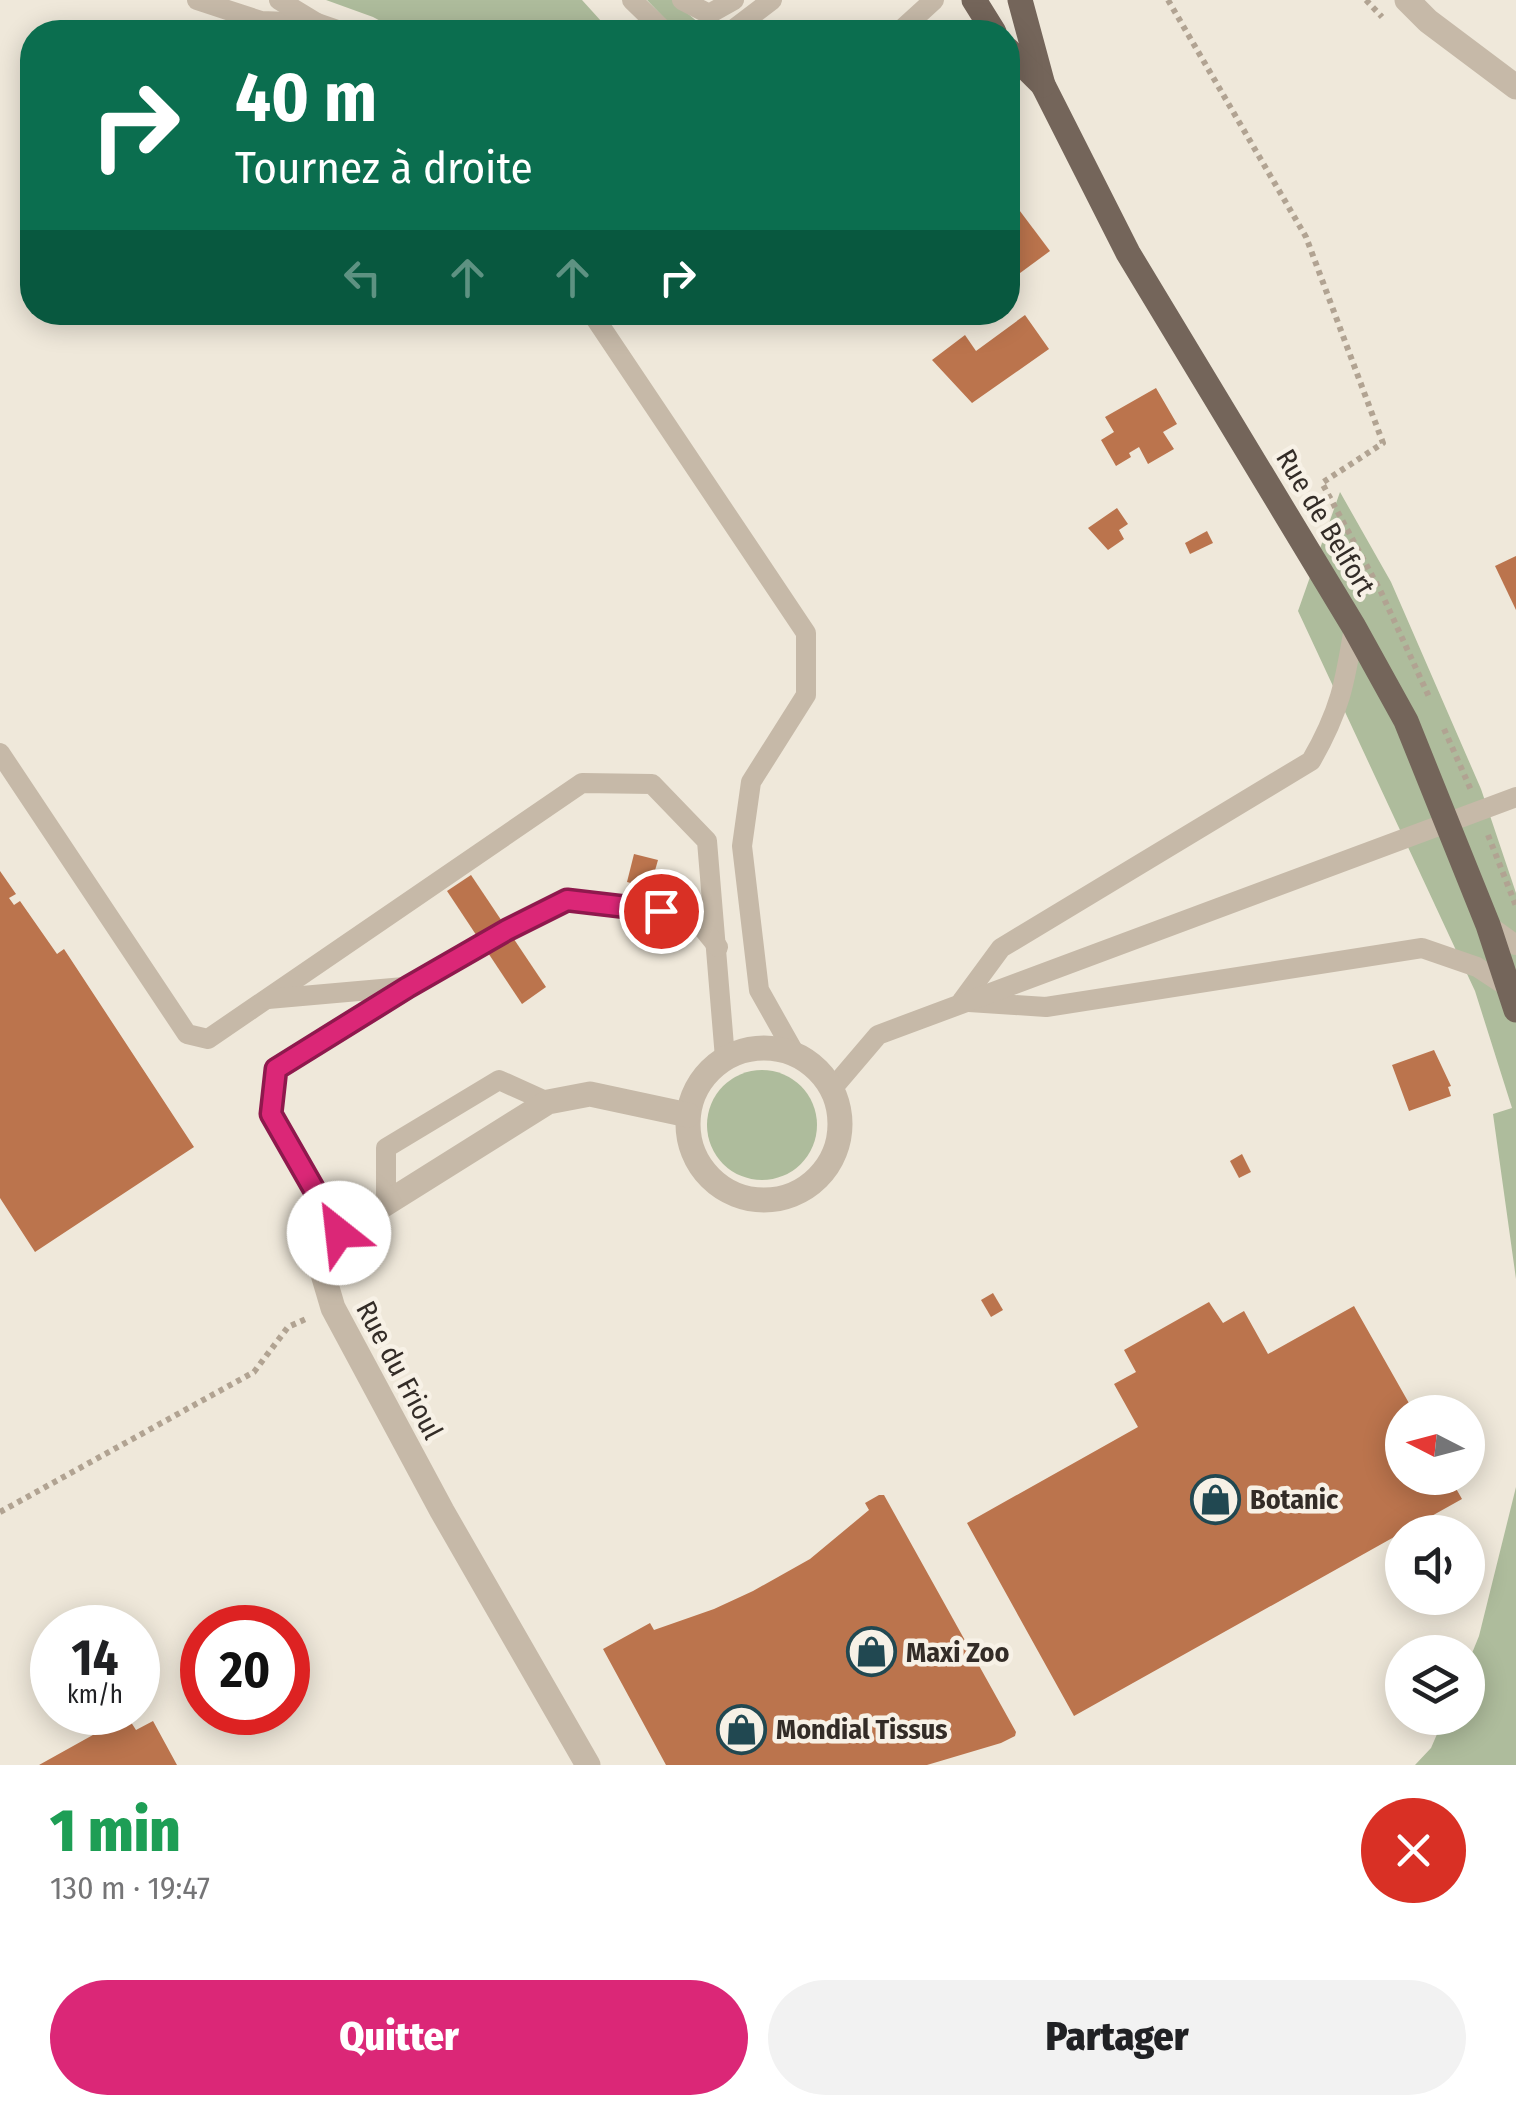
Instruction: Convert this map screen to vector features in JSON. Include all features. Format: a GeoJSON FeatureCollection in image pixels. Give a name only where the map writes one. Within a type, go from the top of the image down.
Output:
{"type":"FeatureCollection","features":[{"type":"Feature","properties":{"kind":"main road","name":"Rue de Belfort"},"geometry":{"type":"LineString","coordinates":[[1020,0],[1043,85],[1128,253],[1354,627],[1406,721],[1488,925],[1512,999]]}},
{"type":"Feature","properties":{"kind":"main road","name":"Rue de Belfort"},"geometry":{"type":"LineString","coordinates":[[1020,66],[1043,85]]}},
{"type":"Feature","properties":{"kind":"street"},"geometry":{"type":"LineString","coordinates":[[1407,0],[1428,21],[1516,87]]}},
{"type":"Feature","properties":{"kind":"street"},"geometry":{"type":"LineString","coordinates":[[747,1049],[795,1054],[816,1068],[832,1088],[840,1112],[839,1137],[831,1161],[816,1181],[796,1194],[774,1200],[750,1200],[729,1193],[710,1179],[696,1160],[688,1138],[688,1114],[694,1092],[707,1073],[725,1058],[747,1049]]}},
{"type":"Feature","properties":{"kind":"street"},"geometry":{"type":"LineString","coordinates":[[339,1233],[548,1102],[590,1094],[688,1114]]}},
{"type":"Feature","properties":{"kind":"street","name":"Rue du Frioul"},"geometry":{"type":"LineString","coordinates":[[339,1233],[320,1264],[332,1308],[442,1511],[588,1765]]}},
{"type":"Feature","properties":{"kind":"lane"},"geometry":{"type":"LineString","coordinates":[[197,0],[258,20]]}},
{"type":"Feature","properties":{"kind":"lane"},"geometry":{"type":"LineString","coordinates":[[279,0],[312,20]]}},
{"type":"Feature","properties":{"kind":"lane"},"geometry":{"type":"LineString","coordinates":[[632,0],[652,20]]}},
{"type":"Feature","properties":{"kind":"lane"},"geometry":{"type":"LineString","coordinates":[[682,0],[708,14],[734,0]]}},
{"type":"Feature","properties":{"kind":"lane"},"geometry":{"type":"LineString","coordinates":[[746,20],[772,0]]}},
{"type":"Feature","properties":{"kind":"lane"},"geometry":{"type":"LineString","coordinates":[[912,20],[934,0]]}},
{"type":"Feature","properties":{"kind":"lane"},"geometry":{"type":"LineString","coordinates":[[600,325],[806,633],[806,695],[750,782],[742,846],[759,990],[795,1054]]}},
{"type":"Feature","properties":{"kind":"lane"},"geometry":{"type":"LineString","coordinates":[[962,1001],[1001,948],[1312,760],[1333,723],[1344,688],[1354,627]]}},
{"type":"Feature","properties":{"kind":"lane"},"geometry":{"type":"LineString","coordinates":[[0,754],[188,1034],[208,1039],[582,783],[652,784],[707,841],[725,1058]]}},
{"type":"Feature","properties":{"kind":"lane"},"geometry":{"type":"LineString","coordinates":[[832,1088],[878,1035],[1516,798]]}},
{"type":"Feature","properties":{"kind":"lane"},"geometry":{"type":"LineString","coordinates":[[339,1233],[271,1114],[276,1069],[408,987],[567,900],[692,915],[718,947]]}},
{"type":"Feature","properties":{"kind":"lane"},"geometry":{"type":"LineString","coordinates":[[1488,925],[1516,944]]}},
{"type":"Feature","properties":{"kind":"lane"},"geometry":{"type":"LineString","coordinates":[[962,1001],[1046,1008],[1422,948],[1478,967],[1512,999]]}},
{"type":"Feature","properties":{"kind":"lane"},"geometry":{"type":"LineString","coordinates":[[266,1000],[408,987]]}},
{"type":"Feature","properties":{"kind":"lane"},"geometry":{"type":"LineString","coordinates":[[386,1201],[386,1148],[498,1080],[548,1102]]}},
{"type":"Feature","properties":{"kind":"path"},"geometry":{"type":"LineString","coordinates":[[1168,0],[1306,237],[1383,443],[1322,483],[1382,592],[1475,800]]}},
{"type":"Feature","properties":{"kind":"path"},"geometry":{"type":"LineString","coordinates":[[1482,818],[1516,906]]}},
{"type":"Feature","properties":{"kind":"path"},"geometry":{"type":"LineString","coordinates":[[0,1512],[254,1372],[288,1327],[332,1308]]}},
{"type":"Feature","properties":{"kind":"green space"},"geometry":{"type":"Polygon","coordinates":[[[326,0],[582,0],[600,20],[379,20],[326,0]]]}},
{"type":"Feature","properties":{"kind":"green space"},"geometry":{"type":"Polygon","coordinates":[[[647,0],[672,0],[695,20],[666,20],[647,0]]]}},
{"type":"Feature","properties":{"kind":"green space"},"geometry":{"type":"Polygon","coordinates":[[[1340,492],[1391,582],[1481,789],[1516,893],[1516,1279],[1493,1114],[1512,1108],[1475,991],[1298,611],[1340,492]]]}},
{"type":"Feature","properties":{"kind":"green space"},"geometry":{"type":"Polygon","coordinates":[[[762,1070],[783,1074],[801,1086],[813,1104],[817,1125],[813,1146],[801,1164],[783,1176],[762,1180],[741,1176],[723,1164],[711,1146],[707,1125],[711,1104],[723,1086],[741,1074],[762,1070]]]}},
{"type":"Feature","properties":{"kind":"green space"},"geometry":{"type":"Polygon","coordinates":[[[1516,1487],[1516,1765],[1415,1765],[1431,1748],[1437,1735],[1485,1735],[1485,1635],[1479,1635],[1516,1487]]]}},
{"type":"Feature","properties":{"kind":"building"},"geometry":{"type":"Polygon","coordinates":[[[1020,211],[1050,251],[1020,273],[1020,211]]]}},
{"type":"Feature","properties":{"kind":"building"},"geometry":{"type":"Polygon","coordinates":[[[1025,315],[1049,349],[972,403],[932,360],[965,335],[976,351],[1011,325],[1020,325],[1025,315]]]}},
{"type":"Feature","properties":{"kind":"building"},"geometry":{"type":"Polygon","coordinates":[[[1156,388],[1177,424],[1163,432],[1174,449],[1148,464],[1139,447],[1116,466],[1101,440],[1114,432],[1105,417],[1156,388]]]}},
{"type":"Feature","properties":{"kind":"building"},"geometry":{"type":"Polygon","coordinates":[[[1117,508],[1128,524],[1119,530],[1124,539],[1108,550],[1088,528],[1117,508]]]}},
{"type":"Feature","properties":{"kind":"building"},"geometry":{"type":"Polygon","coordinates":[[[1207,531],[1213,543],[1190,554],[1185,543],[1207,531]]]}},
{"type":"Feature","properties":{"kind":"building"},"geometry":{"type":"Polygon","coordinates":[[[1516,556],[1516,610],[1495,566],[1516,556]]]}},
{"type":"Feature","properties":{"kind":"building"},"geometry":{"type":"Polygon","coordinates":[[[634,854],[658,860],[650,888],[627,882],[634,854]]]}},
{"type":"Feature","properties":{"kind":"building"},"geometry":{"type":"Polygon","coordinates":[[[0,871],[16,894],[9,898],[14,905],[20,901],[57,954],[64,949],[194,1147],[35,1252],[0,1198],[0,871]]]}},
{"type":"Feature","properties":{"kind":"building"},"geometry":{"type":"Polygon","coordinates":[[[471,875],[546,987],[522,1004],[447,891],[471,875]]]}},
{"type":"Feature","properties":{"kind":"building"},"geometry":{"type":"Polygon","coordinates":[[[1434,1050],[1451,1086],[1451,1096],[1409,1111],[1392,1065],[1434,1050]]]}},
{"type":"Feature","properties":{"kind":"building"},"geometry":{"type":"Polygon","coordinates":[[[1242,1154],[1251,1172],[1239,1178],[1230,1161],[1242,1154]]]}},
{"type":"Feature","properties":{"kind":"building"},"geometry":{"type":"Polygon","coordinates":[[[993,1293],[1003,1310],[991,1317],[981,1300],[993,1293]]]}},
{"type":"Feature","properties":{"kind":"building"},"geometry":{"type":"Polygon","coordinates":[[[1209,1302],[1223,1323],[1244,1311],[1268,1354],[1354,1306],[1404,1395],[1385,1395],[1385,1495],[1460,1495],[1462,1499],[1433,1515],[1385,1515],[1385,1542],[1074,1716],[967,1523],[1138,1427],[1114,1384],[1136,1372],[1124,1350],[1209,1302]]]}},
{"type":"Feature","properties":{"kind":"building"},"geometry":{"type":"Polygon","coordinates":[[[884,1495],[1015,1736],[927,1765],[666,1765],[603,1649],[650,1623],[654,1630],[753,1591],[810,1559],[869,1510],[865,1503],[884,1495]]]}},
{"type":"Feature","properties":{"kind":"building"},"geometry":{"type":"Polygon","coordinates":[[[160,1734],[177,1765],[39,1765],[93,1735],[160,1734]]]}},
{"type":"Feature","properties":{"kind":"place","name":"Botanic"},"geometry":{"type":"Point","coordinates":[1215,1499]}},
{"type":"Feature","properties":{"kind":"place","name":"Maxi Zoo"},"geometry":{"type":"Point","coordinates":[871,1652]}},
{"type":"Feature","properties":{"kind":"place","name":"Mondial Tissus"},"geometry":{"type":"Point","coordinates":[741,1729]}},
{"type":"Feature","properties":{"kind":"route"},"geometry":{"type":"LineString","coordinates":[[339,1233],[271,1114],[276,1069],[408,987],[567,900],[661,911]]}}]}
